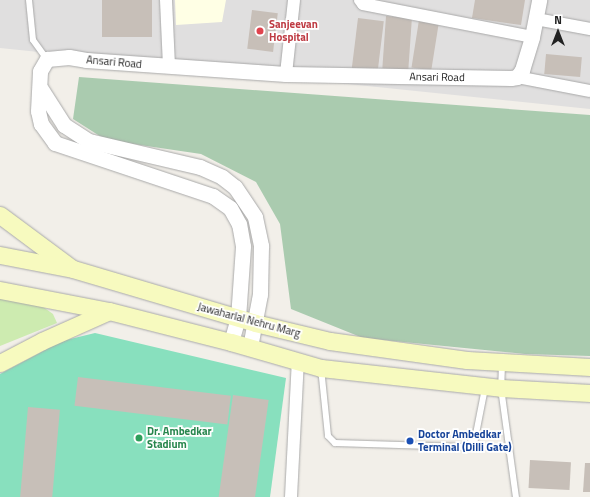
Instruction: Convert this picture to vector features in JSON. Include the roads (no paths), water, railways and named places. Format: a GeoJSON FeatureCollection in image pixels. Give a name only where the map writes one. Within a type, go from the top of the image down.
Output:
{"type":"FeatureCollection","features":[{"type":"Feature","properties":{"kind":"main road"},"geometry":{"type":"LineString","coordinates":[[0,215],[73,269]]}},
{"type":"Feature","properties":{"kind":"main road","name":"Jawaharlal Nehru Marg"},"geometry":{"type":"LineString","coordinates":[[0,255],[73,269],[255,323],[330,341],[467,360],[590,367]]}},
{"type":"Feature","properties":{"kind":"main road"},"geometry":{"type":"LineString","coordinates":[[0,290],[109,311],[250,347],[321,368],[493,387],[590,393]]}},
{"type":"Feature","properties":{"kind":"main road"},"geometry":{"type":"LineString","coordinates":[[0,363],[42,341],[109,311]]}},
{"type":"Feature","properties":{"kind":"street"},"geometry":{"type":"LineString","coordinates":[[166,0],[169,66]]}},
{"type":"Feature","properties":{"kind":"street"},"geometry":{"type":"LineString","coordinates":[[286,74],[294,0]]}},
{"type":"Feature","properties":{"kind":"street"},"geometry":{"type":"LineString","coordinates":[[360,0],[363,4],[532,37]]}},
{"type":"Feature","properties":{"kind":"street"},"geometry":{"type":"LineString","coordinates":[[539,0],[532,37],[517,77],[590,90]]}},
{"type":"Feature","properties":{"kind":"street"},"geometry":{"type":"LineString","coordinates":[[536,20],[590,28]]}},
{"type":"Feature","properties":{"kind":"street","name":"Ansari Road"},"geometry":{"type":"LineString","coordinates":[[47,59],[69,57],[286,74],[502,79],[517,77]]}},
{"type":"Feature","properties":{"kind":"street"},"geometry":{"type":"LineString","coordinates":[[47,59],[40,71],[41,89],[38,111],[41,124],[55,143],[206,193],[230,208],[239,224],[243,246],[238,318],[231,342]]}},
{"type":"Feature","properties":{"kind":"street"},"geometry":{"type":"LineString","coordinates":[[41,89],[64,125],[89,141],[200,168],[222,177],[235,187],[254,217],[261,246],[260,294],[250,347]]}},
{"type":"Feature","properties":{"kind":"street"},"geometry":{"type":"LineString","coordinates":[[290,497],[298,361]]}},
{"type":"Feature","properties":{"kind":"lane"},"geometry":{"type":"LineString","coordinates":[[28,0],[33,40],[47,59]]}},
{"type":"Feature","properties":{"kind":"lane"},"geometry":{"type":"LineString","coordinates":[[321,368],[328,436],[335,443],[464,446],[475,439],[502,362]]}},
{"type":"Feature","properties":{"kind":"lane"},"geometry":{"type":"LineString","coordinates":[[493,387],[516,497]]}},
{"type":"Feature","properties":{"kind":"place","name":"Sanjeevan Hospital"},"geometry":{"type":"Point","coordinates":[260,31]}},
{"type":"Feature","properties":{"kind":"place","name":"Dr. Ambedkar Stadium"},"geometry":{"type":"Point","coordinates":[139,438]}},
{"type":"Feature","properties":{"kind":"place","name":"Doctor Ambedkar Terminal (Dilli Gate)"},"geometry":{"type":"Point","coordinates":[410,441]}}]}
